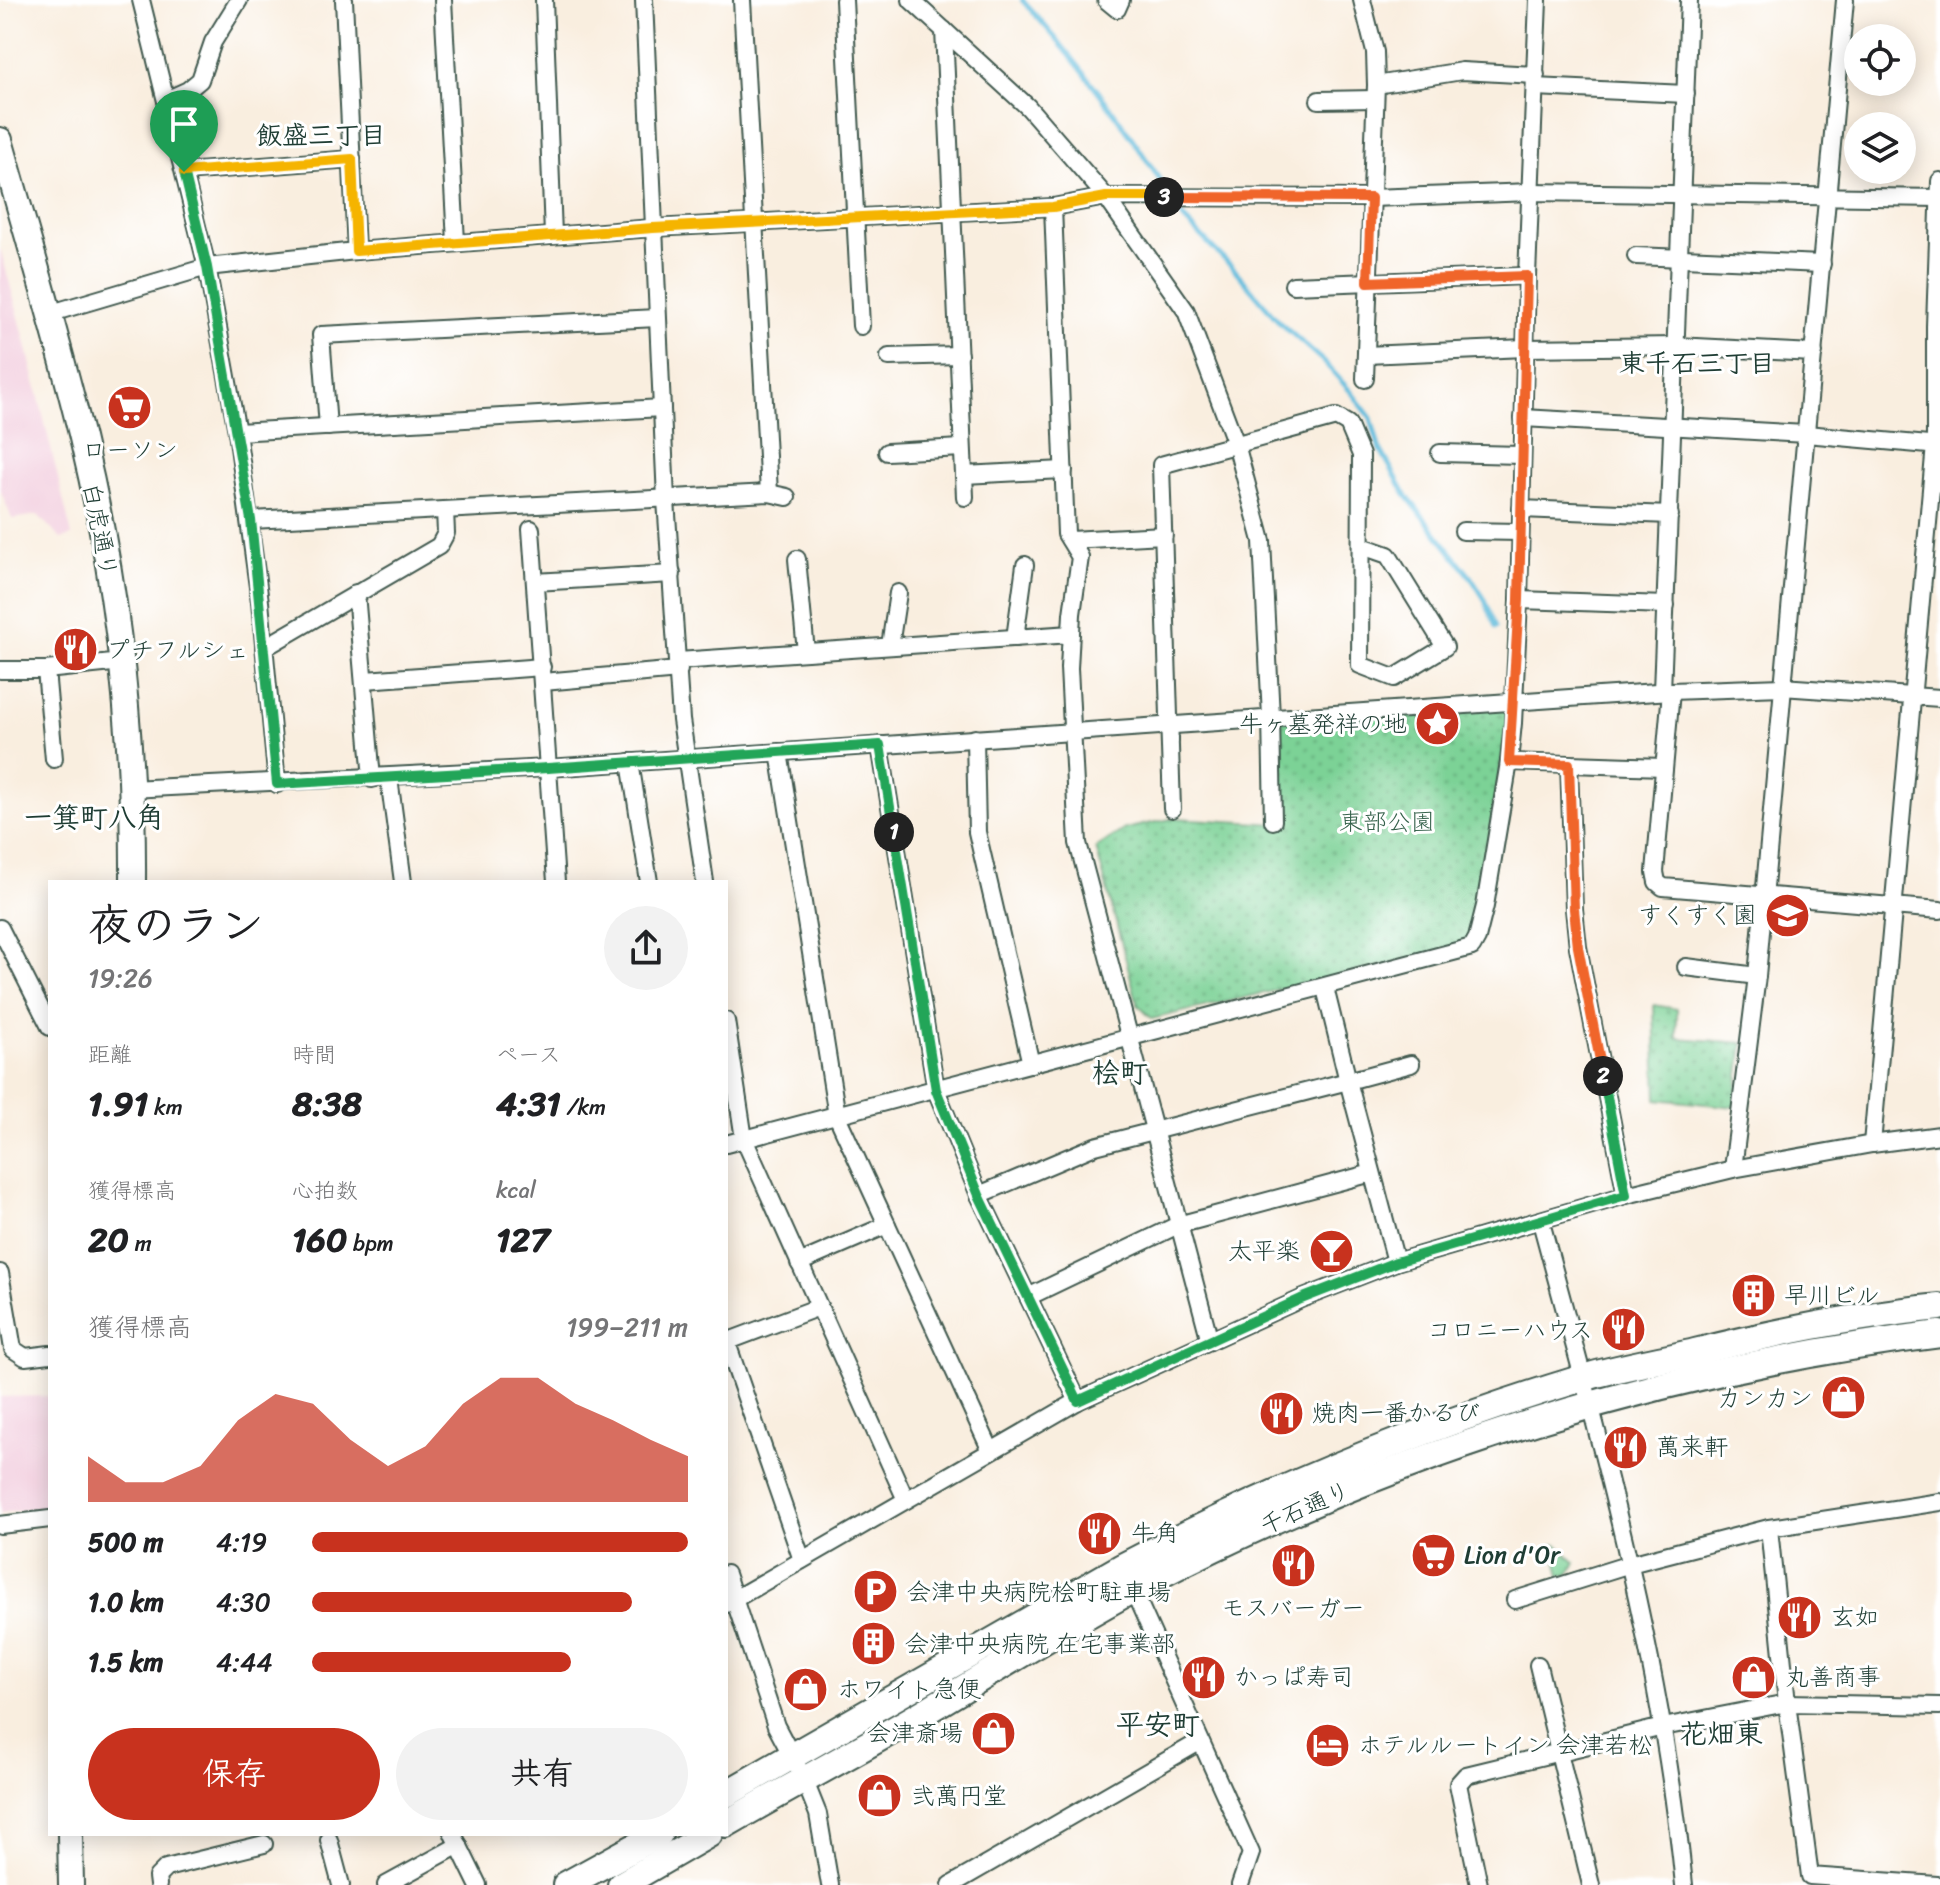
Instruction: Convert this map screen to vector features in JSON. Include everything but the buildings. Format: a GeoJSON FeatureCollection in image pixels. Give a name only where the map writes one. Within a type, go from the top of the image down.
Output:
{"type":"FeatureCollection","features":[{"type":"Feature","properties":{"kind":"main road","name":"千石通り"},"geometry":{"type":"LineString","coordinates":[[728,1822],[798,1767],[1122,1567],[1180,1537],[1397,1441],[1584,1378],[1809,1326],[1881,1313],[1940,1307]]}},
{"type":"Feature","properties":{"kind":"main road","name":"千石通り"},"geometry":{"type":"LineString","coordinates":[[728,1793],[898,1728],[1133,1590],[1336,1493],[1436,1454],[1590,1405],[1711,1375],[1883,1341],[1940,1334]]}},
{"type":"Feature","properties":{"kind":"main road"},"geometry":{"type":"LineString","coordinates":[[566,1885],[655,1836]]}},
{"type":"Feature","properties":{"kind":"main road"},"geometry":{"type":"LineString","coordinates":[[621,1885],[706,1836]]}},
{"type":"Feature","properties":{"kind":"street"},"geometry":{"type":"LineString","coordinates":[[141,0],[207,267],[237,432],[251,520],[277,784]]}},
{"type":"Feature","properties":{"kind":"street"},"geometry":{"type":"LineString","coordinates":[[166,100],[188,90],[200,80],[213,42],[239,0]]}},
{"type":"Feature","properties":{"kind":"street"},"geometry":{"type":"LineString","coordinates":[[344,0],[356,251]]}},
{"type":"Feature","properties":{"kind":"street"},"geometry":{"type":"LineString","coordinates":[[443,0],[456,242]]}},
{"type":"Feature","properties":{"kind":"street"},"geometry":{"type":"LineString","coordinates":[[544,0],[553,235]]}},
{"type":"Feature","properties":{"kind":"street"},"geometry":{"type":"LineString","coordinates":[[644,0],[666,500],[686,758],[705,880]]}},
{"type":"Feature","properties":{"kind":"street"},"geometry":{"type":"LineString","coordinates":[[742,0],[769,493]]}},
{"type":"Feature","properties":{"kind":"street"},"geometry":{"type":"LineString","coordinates":[[844,0],[861,326]]}},
{"type":"Feature","properties":{"kind":"street"},"geometry":{"type":"LineString","coordinates":[[911,0],[1028,107],[1106,197],[1186,311],[1236,444],[1262,541],[1273,821]]}},
{"type":"Feature","properties":{"kind":"street"},"geometry":{"type":"LineString","coordinates":[[1106,0],[1117,9],[1121,0]]}},
{"type":"Feature","properties":{"kind":"street"},"geometry":{"type":"LineString","coordinates":[[1362,0],[1375,52],[1365,379]]}},
{"type":"Feature","properties":{"kind":"street"},"geometry":{"type":"LineString","coordinates":[[728,1143],[1472,947],[1485,906],[1509,762],[1514,702],[1538,0]]}},
{"type":"Feature","properties":{"kind":"street"},"geometry":{"type":"LineString","coordinates":[[1689,0],[1666,605],[1664,767],[1655,872],[1657,882],[1663,887],[1940,910]]}},
{"type":"Feature","properties":{"kind":"street"},"geometry":{"type":"LineString","coordinates":[[1733,1169],[1757,976],[1845,0]]}},
{"type":"Feature","properties":{"kind":"street"},"geometry":{"type":"LineString","coordinates":[[944,30],[965,497]]}},
{"type":"Feature","properties":{"kind":"street"},"geometry":{"type":"LineString","coordinates":[[1319,100],[1375,92],[1444,72],[1686,94]]}},
{"type":"Feature","properties":{"kind":"street","name":"白虎通り"},"geometry":{"type":"LineString","coordinates":[[0,140],[82,438],[95,501],[122,662],[133,880]]}},
{"type":"Feature","properties":{"kind":"street"},"geometry":{"type":"LineString","coordinates":[[184,172],[352,159]]}},
{"type":"Feature","properties":{"kind":"street"},"geometry":{"type":"LineString","coordinates":[[48,314],[207,267],[553,235],[1053,207],[1106,197],[1371,198],[1531,192],[1828,196],[1940,192],[1937,445],[1872,1144]]}},
{"type":"Feature","properties":{"kind":"street"},"geometry":{"type":"LineString","coordinates":[[1053,207],[1066,534],[1080,557],[1069,668],[1078,843],[1210,1341]]}},
{"type":"Feature","properties":{"kind":"street"},"geometry":{"type":"LineString","coordinates":[[1636,256],[1822,264]]}},
{"type":"Feature","properties":{"kind":"street"},"geometry":{"type":"LineString","coordinates":[[1293,285],[1527,276]]}},
{"type":"Feature","properties":{"kind":"street"},"geometry":{"type":"LineString","coordinates":[[328,427],[321,335],[657,318]]}},
{"type":"Feature","properties":{"kind":"street"},"geometry":{"type":"LineString","coordinates":[[1366,355],[1677,346],[1814,353]]}},
{"type":"Feature","properties":{"kind":"street"},"geometry":{"type":"LineString","coordinates":[[889,357],[959,355]]}},
{"type":"Feature","properties":{"kind":"street"},"geometry":{"type":"LineString","coordinates":[[237,432],[662,408]]}},
{"type":"Feature","properties":{"kind":"street"},"geometry":{"type":"LineString","coordinates":[[1172,809],[1161,465],[1336,417],[1348,424],[1361,455],[1360,665],[1394,678]]}},
{"type":"Feature","properties":{"kind":"street"},"geometry":{"type":"LineString","coordinates":[[1523,418],[1673,425],[1937,445]]}},
{"type":"Feature","properties":{"kind":"street"},"geometry":{"type":"LineString","coordinates":[[887,452],[962,448]]}},
{"type":"Feature","properties":{"kind":"street"},"geometry":{"type":"LineString","coordinates":[[1440,453],[1521,455]]}},
{"type":"Feature","properties":{"kind":"street"},"geometry":{"type":"LineString","coordinates":[[964,475],[1064,470]]}},
{"type":"Feature","properties":{"kind":"street"},"geometry":{"type":"LineString","coordinates":[[251,520],[769,493],[787,497]]}},
{"type":"Feature","properties":{"kind":"street"},"geometry":{"type":"LineString","coordinates":[[1521,509],[1670,515]]}},
{"type":"Feature","properties":{"kind":"street"},"geometry":{"type":"LineString","coordinates":[[264,648],[439,546],[446,533],[445,510]]}},
{"type":"Feature","properties":{"kind":"street"},"geometry":{"type":"LineString","coordinates":[[531,529],[556,880]]}},
{"type":"Feature","properties":{"kind":"street"},"geometry":{"type":"LineString","coordinates":[[1463,531],[1520,532]]}},
{"type":"Feature","properties":{"kind":"street"},"geometry":{"type":"LineString","coordinates":[[1070,540],[1164,535]]}},
{"type":"Feature","properties":{"kind":"street"},"geometry":{"type":"LineString","coordinates":[[1362,546],[1388,555],[1445,647],[1394,678]]}},
{"type":"Feature","properties":{"kind":"street"},"geometry":{"type":"LineString","coordinates":[[797,559],[806,652]]}},
{"type":"Feature","properties":{"kind":"street"},"geometry":{"type":"LineString","coordinates":[[1015,638],[1025,565]]}},
{"type":"Feature","properties":{"kind":"street"},"geometry":{"type":"LineString","coordinates":[[535,582],[672,574]]}},
{"type":"Feature","properties":{"kind":"street"},"geometry":{"type":"LineString","coordinates":[[356,593],[380,778],[403,880]]}},
{"type":"Feature","properties":{"kind":"street"},"geometry":{"type":"LineString","coordinates":[[890,646],[898,593]]}},
{"type":"Feature","properties":{"kind":"street"},"geometry":{"type":"LineString","coordinates":[[1519,600],[1666,605]]}},
{"type":"Feature","properties":{"kind":"street"},"geometry":{"type":"LineString","coordinates":[[365,680],[678,666],[806,652],[1071,634]]}},
{"type":"Feature","properties":{"kind":"street"},"geometry":{"type":"LineString","coordinates":[[0,670],[46,670],[122,662]]}},
{"type":"Feature","properties":{"kind":"street"},"geometry":{"type":"LineString","coordinates":[[46,670],[54,759]]}},
{"type":"Feature","properties":{"kind":"street"},"geometry":{"type":"LineString","coordinates":[[1394,678],[1396,709]]}},
{"type":"Feature","properties":{"kind":"street"},"geometry":{"type":"LineString","coordinates":[[130,789],[548,768],[1666,691],[1782,687],[1940,698]]}},
{"type":"Feature","properties":{"kind":"street"},"geometry":{"type":"LineString","coordinates":[[975,738],[977,832],[1031,1064]]}},
{"type":"Feature","properties":{"kind":"street"},"geometry":{"type":"LineString","coordinates":[[880,745],[936,1090],[979,1195],[1078,1401]]}},
{"type":"Feature","properties":{"kind":"street"},"geometry":{"type":"LineString","coordinates":[[779,752],[837,1116],[991,1451]]}},
{"type":"Feature","properties":{"kind":"street"},"geometry":{"type":"LineString","coordinates":[[630,762],[649,880]]}},
{"type":"Feature","properties":{"kind":"street"},"geometry":{"type":"LineString","coordinates":[[1509,762],[1664,767]]}},
{"type":"Feature","properties":{"kind":"street"},"geometry":{"type":"LineString","coordinates":[[1569,764],[1578,947],[1626,1195]]}},
{"type":"Feature","properties":{"kind":"street"},"geometry":{"type":"LineString","coordinates":[[0,928],[48,1023]]}},
{"type":"Feature","properties":{"kind":"street"},"geometry":{"type":"LineString","coordinates":[[1686,967],[1757,976]]}},
{"type":"Feature","properties":{"kind":"street"},"geometry":{"type":"LineString","coordinates":[[1325,988],[1396,1262]]}},
{"type":"Feature","properties":{"kind":"street"},"geometry":{"type":"LineString","coordinates":[[728,1034],[744,1139],[906,1500]]}},
{"type":"Feature","properties":{"kind":"street"},"geometry":{"type":"LineString","coordinates":[[979,1195],[1095,1146],[1411,1064]]}},
{"type":"Feature","properties":{"kind":"street"},"geometry":{"type":"LineString","coordinates":[[830,1885],[818,1814],[776,1726],[730,1601],[1078,1401],[1301,1299],[1396,1262],[1626,1195],[1733,1169],[1940,1135]]}},
{"type":"Feature","properties":{"kind":"street"},"geometry":{"type":"LineString","coordinates":[[1028,1297],[1178,1225],[1372,1173]]}},
{"type":"Feature","properties":{"kind":"street"},"geometry":{"type":"LineString","coordinates":[[1541,1222],[1630,1564],[1663,1727],[1684,1885]]}},
{"type":"Feature","properties":{"kind":"street"},"geometry":{"type":"LineString","coordinates":[[799,1263],[887,1225]]}},
{"type":"Feature","properties":{"kind":"street"},"geometry":{"type":"LineString","coordinates":[[0,1273],[13,1349],[25,1357],[48,1354]]}},
{"type":"Feature","properties":{"kind":"street"},"geometry":{"type":"LineString","coordinates":[[728,1340],[819,1307]]}},
{"type":"Feature","properties":{"kind":"street"},"geometry":{"type":"LineString","coordinates":[[728,1347],[802,1560]]}},
{"type":"Feature","properties":{"kind":"street"},"geometry":{"type":"LineString","coordinates":[[1515,1600],[1630,1564],[1769,1528],[1940,1502]]}},
{"type":"Feature","properties":{"kind":"street"},"geometry":{"type":"LineString","coordinates":[[0,1525],[48,1519]]}},
{"type":"Feature","properties":{"kind":"street"},"geometry":{"type":"LineString","coordinates":[[1769,1528],[1787,1703],[1811,1880],[1937,1885]]}},
{"type":"Feature","properties":{"kind":"street"},"geometry":{"type":"LineString","coordinates":[[1133,1590],[1251,1853],[1240,1885]]}},
{"type":"Feature","properties":{"kind":"street"},"geometry":{"type":"LineString","coordinates":[[1538,1665],[1591,1885]]}},
{"type":"Feature","properties":{"kind":"street"},"geometry":{"type":"LineString","coordinates":[[1479,1885],[1458,1784],[1466,1775],[1663,1727],[1787,1703],[1940,1706]]}},
{"type":"Feature","properties":{"kind":"street"},"geometry":{"type":"LineString","coordinates":[[951,1885],[1199,1742]]}},
{"type":"Feature","properties":{"kind":"street"},"geometry":{"type":"LineString","coordinates":[[70,1836],[71,1885]]}},
{"type":"Feature","properties":{"kind":"street"},"geometry":{"type":"LineString","coordinates":[[329,1840],[341,1885]]}},
{"type":"Feature","properties":{"kind":"street"},"geometry":{"type":"LineString","coordinates":[[386,1885],[456,1840],[478,1885]]}},
{"type":"Feature","properties":{"kind":"street"},"geometry":{"type":"LineString","coordinates":[[158,1885],[157,1877],[166,1868],[264,1844]]}},
{"type":"Feature","properties":{"kind":"shaded area"},"geometry":{"type":"Polygon","coordinates":[[[0,248],[72,536],[61,539],[38,515],[12,519],[0,489],[0,248]]]}},
{"type":"Feature","properties":{"kind":"shaded area"},"geometry":{"type":"Polygon","coordinates":[[[48,1396],[48,1507],[0,1513],[0,1397],[48,1396]]]}},
{"type":"Feature","properties":{"kind":"green space","name":"東部公園"},"geometry":{"type":"Polygon","coordinates":[[[1510,704],[1474,940],[1416,958],[1152,1019],[1138,1005],[1096,848],[1125,829],[1175,818],[1277,824],[1273,719],[1510,704]]]}},
{"type":"Feature","properties":{"kind":"green space"},"geometry":{"type":"Polygon","coordinates":[[[1654,1005],[1677,1009],[1677,1038],[1743,1043],[1735,1107],[1657,1099],[1654,1005]]]}},
{"type":"Feature","properties":{"kind":"green space"},"geometry":{"type":"Polygon","coordinates":[[[1557,1544],[1576,1563],[1568,1575],[1560,1576],[1553,1545],[1557,1544]]]}},
{"type":"Feature","properties":{"kind":"waterway"},"geometry":{"type":"LineString","coordinates":[[1022,0],[1100,93],[1168,193]]}},
{"type":"Feature","properties":{"kind":"waterway"},"geometry":{"type":"LineString","coordinates":[[1173,202],[1184,219],[1234,269],[1280,323],[1324,362],[1352,393],[1371,418],[1379,447],[1406,495],[1470,576],[1484,598],[1496,627]]}},
{"type":"Feature","properties":{"kind":"place","name":"ローソン"},"geometry":{"type":"Point","coordinates":[130,408]}},
{"type":"Feature","properties":{"kind":"place","name":"プチフルシェ"},"geometry":{"type":"Point","coordinates":[75,650]}},
{"type":"Feature","properties":{"kind":"place","name":"牛ヶ墓発祥の地"},"geometry":{"type":"Point","coordinates":[1438,724]}},
{"type":"Feature","properties":{"kind":"place","name":"すくすく園"},"geometry":{"type":"Point","coordinates":[1788,915]}},
{"type":"Feature","properties":{"kind":"place","name":"太平楽"},"geometry":{"type":"Point","coordinates":[1331,1251]}},
{"type":"Feature","properties":{"kind":"place","name":"早川ビル"},"geometry":{"type":"Point","coordinates":[1753,1295]}},
{"type":"Feature","properties":{"kind":"place","name":"コロニーハウス"},"geometry":{"type":"Point","coordinates":[1624,1330]}},
{"type":"Feature","properties":{"kind":"place","name":"カンカン"},"geometry":{"type":"Point","coordinates":[1844,1398]}},
{"type":"Feature","properties":{"kind":"place","name":"焼肉一番かるび"},"geometry":{"type":"Point","coordinates":[1281,1413]}},
{"type":"Feature","properties":{"kind":"place","name":"萬来軒"},"geometry":{"type":"Point","coordinates":[1625,1447]}},
{"type":"Feature","properties":{"kind":"place","name":"牛角"},"geometry":{"type":"Point","coordinates":[1100,1533]}},
{"type":"Feature","properties":{"kind":"place","name":"Lion d'Or"},"geometry":{"type":"Point","coordinates":[1433,1555]}},
{"type":"Feature","properties":{"kind":"place","name":"モスバーガー"},"geometry":{"type":"Point","coordinates":[1293,1566]}},
{"type":"Feature","properties":{"kind":"place","name":"会津中央病院桧町駐車場"},"geometry":{"type":"Point","coordinates":[876,1592]}},
{"type":"Feature","properties":{"kind":"place","name":"玄如"},"geometry":{"type":"Point","coordinates":[1800,1617]}},
{"type":"Feature","properties":{"kind":"place","name":"会津中央病院 在宅事業部"},"geometry":{"type":"Point","coordinates":[874,1644]}},
{"type":"Feature","properties":{"kind":"place","name":"かっぱ寿司"},"geometry":{"type":"Point","coordinates":[1203,1677]}},
{"type":"Feature","properties":{"kind":"place","name":"丸善商事"},"geometry":{"type":"Point","coordinates":[1754,1677]}},
{"type":"Feature","properties":{"kind":"place","name":"ホワイト急便"},"geometry":{"type":"Point","coordinates":[806,1689]}},
{"type":"Feature","properties":{"kind":"place","name":"会津斎場"},"geometry":{"type":"Point","coordinates":[994,1733]}},
{"type":"Feature","properties":{"kind":"place","name":"ホテルルートイン 会津若松"},"geometry":{"type":"Point","coordinates":[1327,1745]}},
{"type":"Feature","properties":{"kind":"place","name":"弐萬円堂"},"geometry":{"type":"Point","coordinates":[880,1796]}},
{"type":"Feature","properties":{"kind":"district","name":"飯盛三丁目"},"geometry":{"type":"Point","coordinates":[321,135]}},
{"type":"Feature","properties":{"kind":"district","name":"東千石三丁目"},"geometry":{"type":"Point","coordinates":[1697,363]}},
{"type":"Feature","properties":{"kind":"district","name":"一箕町八角"},"geometry":{"type":"Point","coordinates":[94,817]}},
{"type":"Feature","properties":{"kind":"district","name":"桧町"},"geometry":{"type":"Point","coordinates":[1120,1072]}},
{"type":"Feature","properties":{"kind":"district","name":"平安町"},"geometry":{"type":"Point","coordinates":[1158,1724]}},
{"type":"Feature","properties":{"kind":"district","name":"花畑東"},"geometry":{"type":"Point","coordinates":[1721,1733]}},
{"type":"Feature","properties":{"kind":"route"},"geometry":{"type":"LineString","coordinates":[[352,159],[356,251],[653,228],[1053,207],[1106,197],[1371,198],[1368,282],[1527,276],[1519,600],[1509,762],[1569,764],[1578,947],[1626,1195],[1396,1262],[1301,1299],[1078,1401],[979,1195],[936,1090],[880,745],[277,784],[251,520],[207,267],[184,172],[352,159]]}}]}
